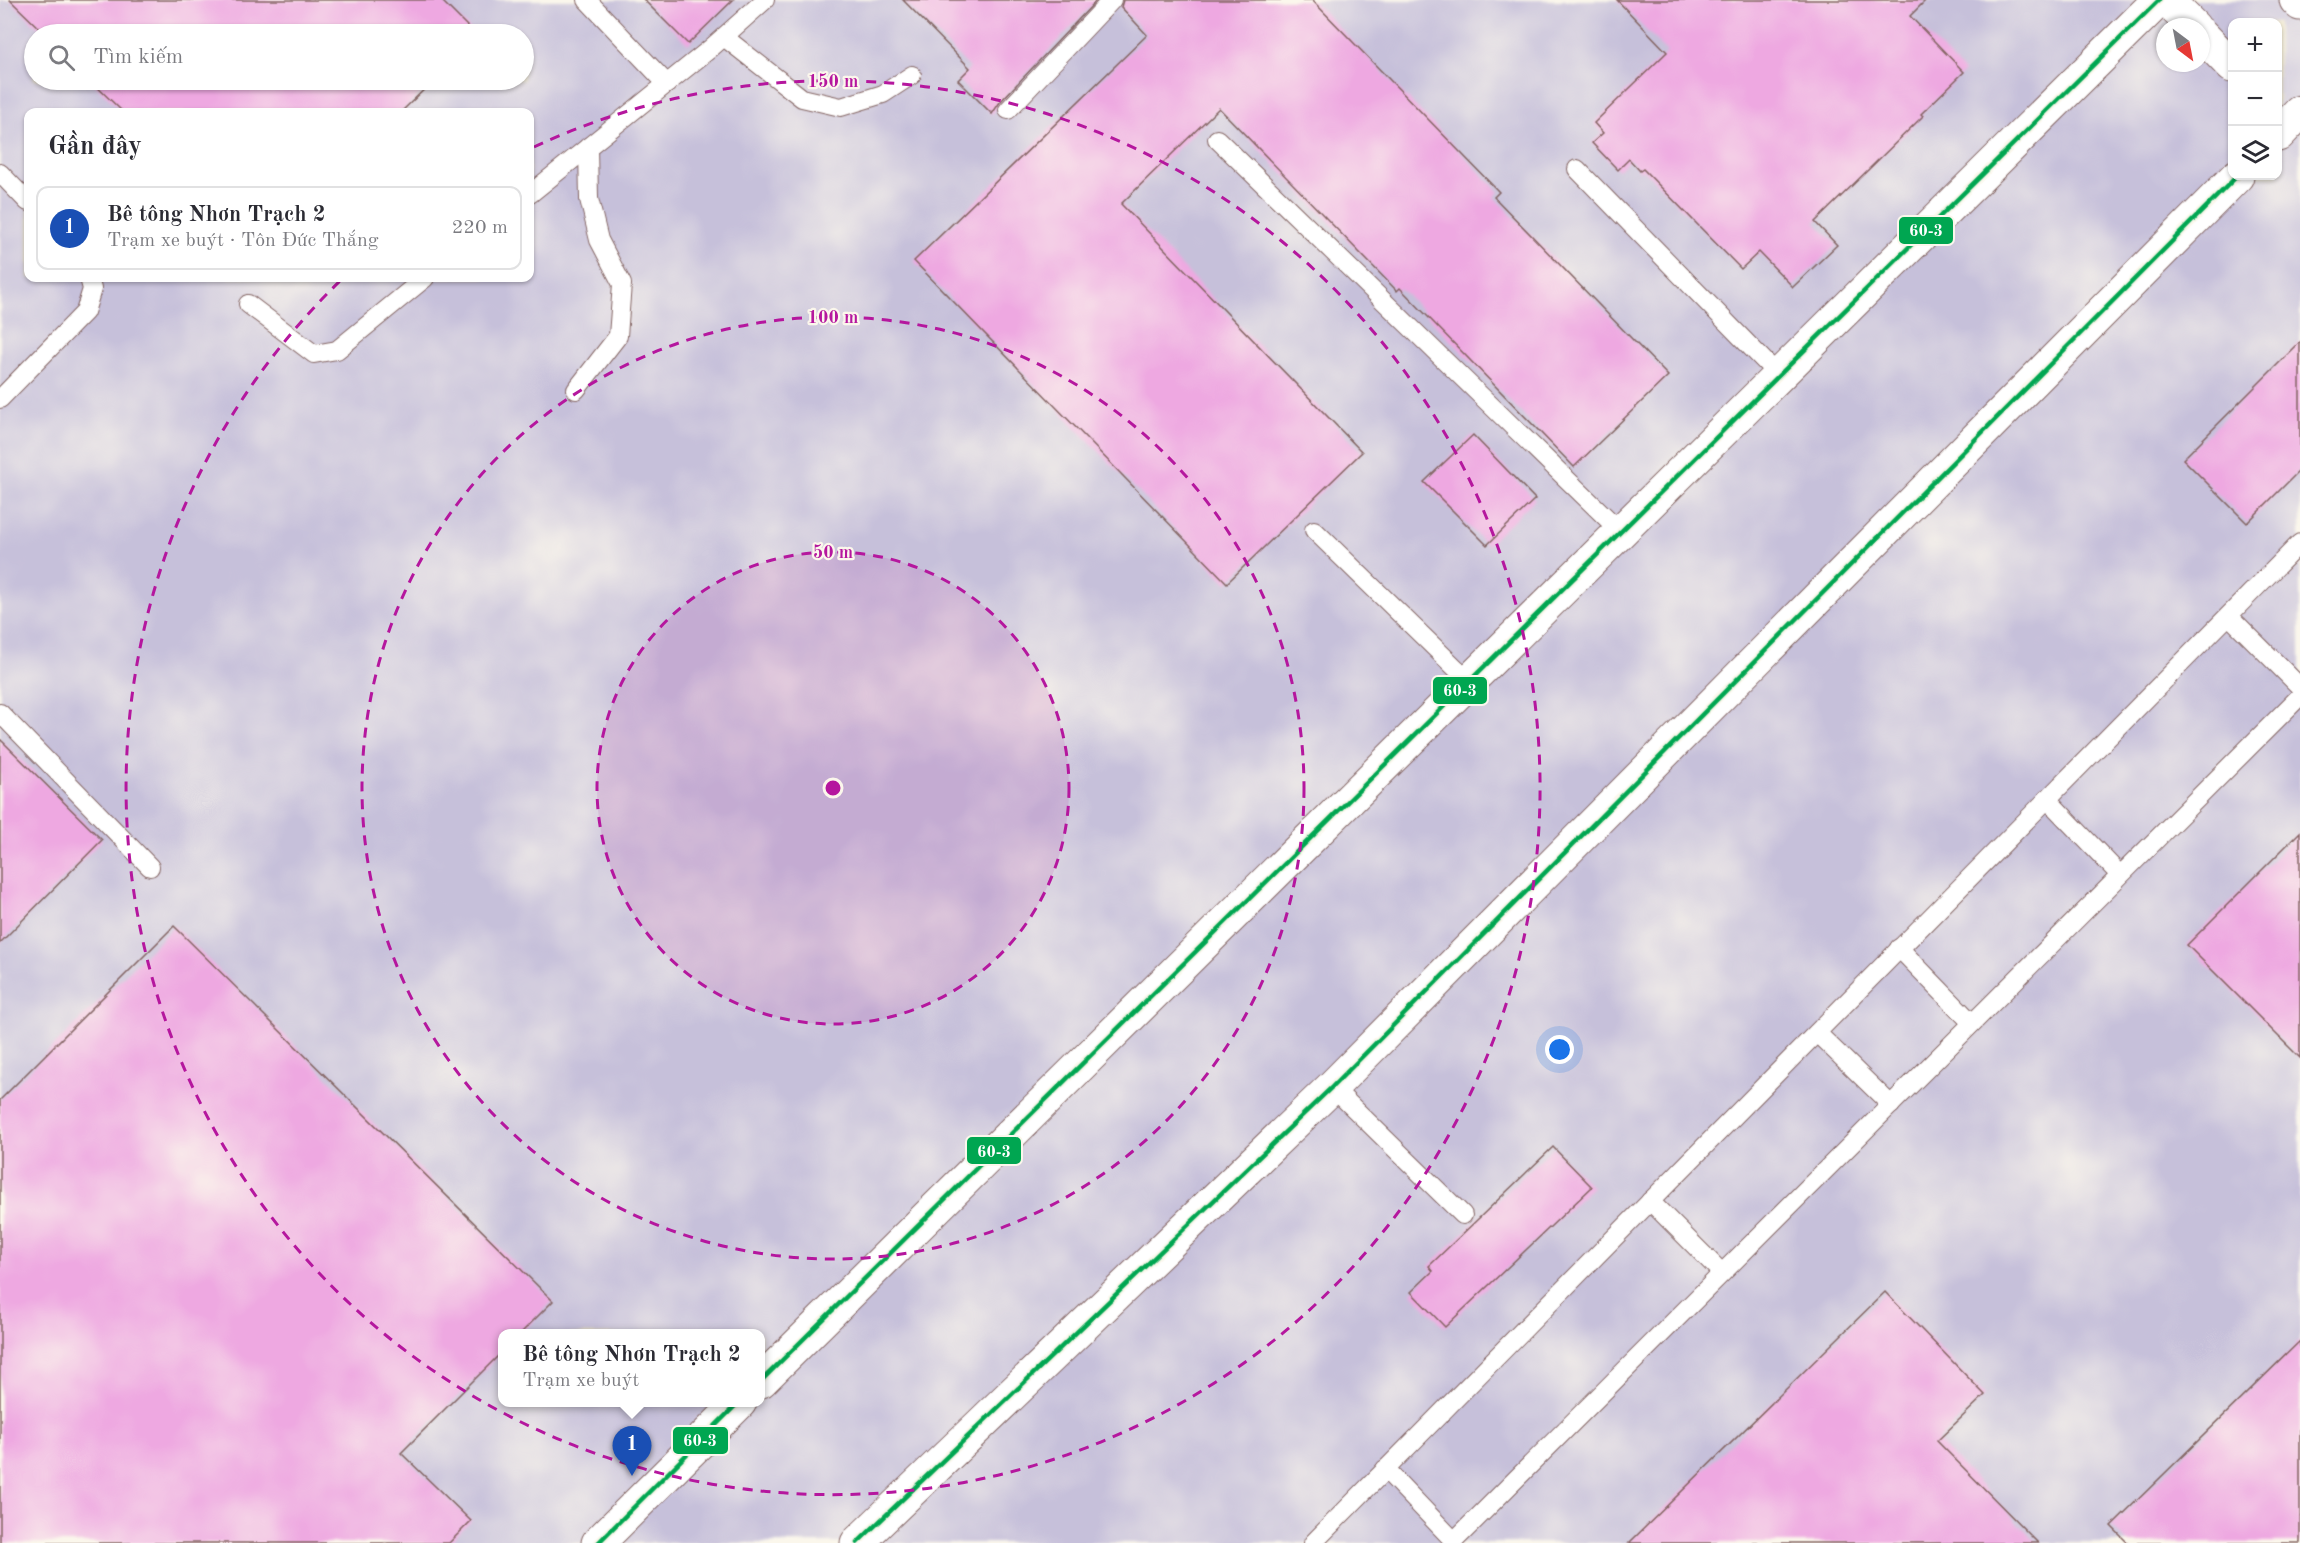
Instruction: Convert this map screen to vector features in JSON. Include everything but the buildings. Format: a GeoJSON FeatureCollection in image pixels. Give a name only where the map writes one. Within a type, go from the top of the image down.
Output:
{"type":"FeatureCollection","features":[{"type":"Feature","properties":{"kind":"main road"},"geometry":{"type":"LineString","coordinates":[[765,1377],[1620,531],[1780,377],[2159,0]]}},
{"type":"Feature","properties":{"kind":"main road"},"geometry":{"type":"LineString","coordinates":[[2167,0],[2185,18]]}},
{"type":"Feature","properties":{"kind":"main road"},"geometry":{"type":"LineString","coordinates":[[2296,0],[2300,4]]}},
{"type":"Feature","properties":{"kind":"main road"},"geometry":{"type":"LineString","coordinates":[[2210,43],[2228,62]]}},
{"type":"Feature","properties":{"kind":"main road"},"geometry":{"type":"LineString","coordinates":[[857,1543],[1332,1087],[2233,180]]}},
{"type":"Feature","properties":{"kind":"main road"},"geometry":{"type":"LineString","coordinates":[[598,1543],[735,1407]]}},
{"type":"Feature","properties":{"kind":"lane"},"geometry":{"type":"LineString","coordinates":[[587,0],[667,84]]}},
{"type":"Feature","properties":{"kind":"lane"},"geometry":{"type":"LineString","coordinates":[[534,191],[667,84],[765,0]]}},
{"type":"Feature","properties":{"kind":"lane"},"geometry":{"type":"LineString","coordinates":[[1008,110],[1112,0]]}},
{"type":"Feature","properties":{"kind":"lane"},"geometry":{"type":"LineString","coordinates":[[724,36],[802,98],[841,107],[883,94],[912,75]]}},
{"type":"Feature","properties":{"kind":"lane"},"geometry":{"type":"LineString","coordinates":[[1217,139],[1620,531]]}},
{"type":"Feature","properties":{"kind":"lane"},"geometry":{"type":"LineString","coordinates":[[576,390],[618,336],[622,284],[599,240],[589,199],[588,147]]}},
{"type":"Feature","properties":{"kind":"lane"},"geometry":{"type":"LineString","coordinates":[[1577,169],[1780,377]]}},
{"type":"Feature","properties":{"kind":"lane"},"geometry":{"type":"LineString","coordinates":[[0,173],[24,198]]}},
{"type":"Feature","properties":{"kind":"lane"},"geometry":{"type":"LineString","coordinates":[[0,399],[85,312],[92,289],[90,282]]}},
{"type":"Feature","properties":{"kind":"lane"},"geometry":{"type":"LineString","coordinates":[[248,304],[315,354],[337,350],[421,282]]}},
{"type":"Feature","properties":{"kind":"lane"},"geometry":{"type":"LineString","coordinates":[[1314,530],[1469,681]]}},
{"type":"Feature","properties":{"kind":"lane"},"geometry":{"type":"LineString","coordinates":[[1313,1543],[2300,543]]}},
{"type":"Feature","properties":{"kind":"lane"},"geometry":{"type":"LineString","coordinates":[[2229,616],[2300,687]]}},
{"type":"Feature","properties":{"kind":"lane"},"geometry":{"type":"LineString","coordinates":[[1385,1469],[1453,1542],[2300,696]]}},
{"type":"Feature","properties":{"kind":"lane"},"geometry":{"type":"LineString","coordinates":[[0,713],[150,867]]}},
{"type":"Feature","properties":{"kind":"lane"},"geometry":{"type":"LineString","coordinates":[[2047,799],[2121,875]]}},
{"type":"Feature","properties":{"kind":"lane"},"geometry":{"type":"LineString","coordinates":[[1899,948],[1972,1023]]}},
{"type":"Feature","properties":{"kind":"lane"},"geometry":{"type":"LineString","coordinates":[[1817,1033],[1891,1105]]}},
{"type":"Feature","properties":{"kind":"lane"},"geometry":{"type":"LineString","coordinates":[[1332,1087],[1463,1215]]}},
{"type":"Feature","properties":{"kind":"lane"},"geometry":{"type":"LineString","coordinates":[[1650,1202],[1722,1273]]}},
{"type":"Feature","properties":{"kind":"shaded area"},"geometry":{"type":"Polygon","coordinates":[[[0,0],[2300,0],[2300,1543],[0,1543],[0,0]]]}},
{"type":"Feature","properties":{"kind":"transit line","name":"60-3"},"geometry":{"type":"LineString","coordinates":[[765,1377],[2159,0]]}},
{"type":"Feature","properties":{"kind":"transit line","name":"60-3"},"geometry":{"type":"LineString","coordinates":[[857,1543],[1332,1087],[2233,180]]}},
{"type":"Feature","properties":{"kind":"transit line","name":"60-3"},"geometry":{"type":"LineString","coordinates":[[598,1543],[734,1407]]}},
{"type":"Feature","properties":{"kind":"place","name":"Bê tông Nhơn Trạch 2"},"geometry":{"type":"Point","coordinates":[632,1476]}}]}
